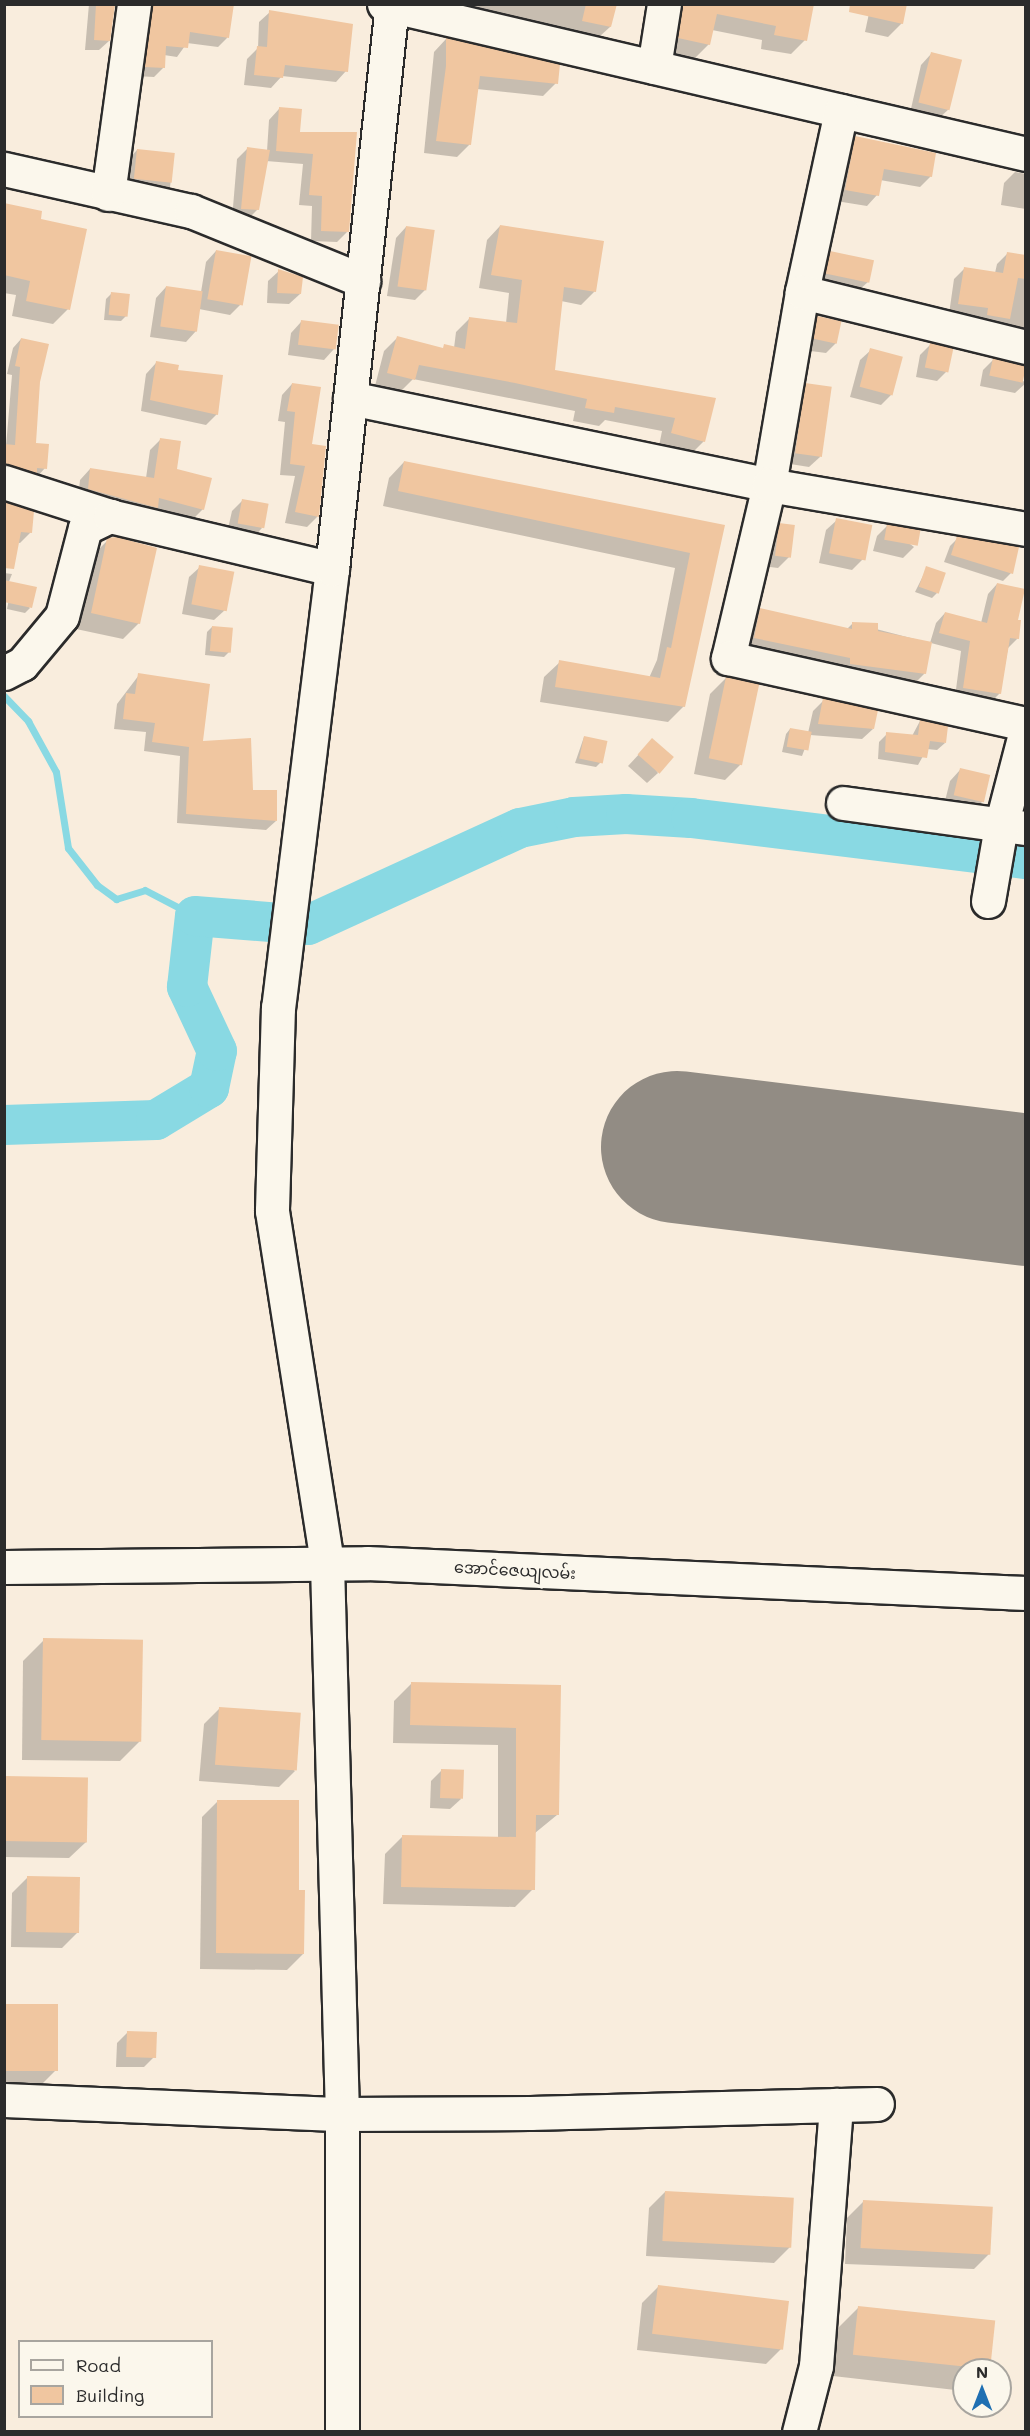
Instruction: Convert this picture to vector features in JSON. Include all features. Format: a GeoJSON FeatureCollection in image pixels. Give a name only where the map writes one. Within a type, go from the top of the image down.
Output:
{"type":"FeatureCollection","features":[{"type":"Feature","properties":{"kind":"street"},"geometry":{"type":"LineString","coordinates":[[108,194],[135,4]]}},
{"type":"Feature","properties":{"kind":"street"},"geometry":{"type":"LineString","coordinates":[[654,67],[664,4]]}},
{"type":"Feature","properties":{"kind":"street"},"geometry":{"type":"LineString","coordinates":[[342,2432],[342,2114],[327,1564],[272,1211],[278,1006],[332,569],[363,281],[389,5],[1026,154]]}},
{"type":"Feature","properties":{"kind":"street"},"geometry":{"type":"LineString","coordinates":[[842,111],[802,292],[769,485],[728,658],[1026,724]]}},
{"type":"Feature","properties":{"kind":"street"},"geometry":{"type":"LineString","coordinates":[[4,169],[191,211],[363,281]]}},
{"type":"Feature","properties":{"kind":"street"},"geometry":{"type":"LineString","coordinates":[[802,292],[1026,347]]}},
{"type":"Feature","properties":{"kind":"street"},"geometry":{"type":"LineString","coordinates":[[350,398],[769,485],[1026,530]]}},
{"type":"Feature","properties":{"kind":"street"},"geometry":{"type":"LineString","coordinates":[[4,482],[110,516],[332,569]]}},
{"type":"Feature","properties":{"kind":"street"},"geometry":{"type":"LineString","coordinates":[[4,673],[22,664],[62,616],[85,528],[110,516]]}},
{"type":"Feature","properties":{"kind":"street"},"geometry":{"type":"LineString","coordinates":[[988,901],[1013,827],[1026,730]]}},
{"type":"Feature","properties":{"kind":"street"},"geometry":{"type":"LineString","coordinates":[[843,803],[1013,827]]}},
{"type":"Feature","properties":{"kind":"street","name":"အောင်ဇေယျလမ်း"},"geometry":{"type":"LineString","coordinates":[[4,1567],[327,1564],[1026,1593]]}},
{"type":"Feature","properties":{"kind":"street"},"geometry":{"type":"LineString","coordinates":[[4,2100],[342,2114],[877,2104]]}},
{"type":"Feature","properties":{"kind":"street"},"geometry":{"type":"LineString","coordinates":[[799,2432],[816,2366],[836,2105]]}},
{"type":"Feature","properties":{"kind":"building"},"geometry":{"type":"Polygon","coordinates":[[[96,4],[115,4],[110,41],[94,40],[96,4]]]}},
{"type":"Feature","properties":{"kind":"building"},"geometry":{"type":"Polygon","coordinates":[[[152,4],[234,4],[229,38],[190,32],[188,48],[166,46],[165,68],[144,67],[152,4]]]}},
{"type":"Feature","properties":{"kind":"building"},"geometry":{"type":"Polygon","coordinates":[[[586,4],[617,4],[611,27],[582,21],[586,4]]]}},
{"type":"Feature","properties":{"kind":"building"},"geometry":{"type":"Polygon","coordinates":[[[682,4],[814,4],[807,41],[774,35],[776,26],[717,14],[710,45],[678,38],[682,4]]]}},
{"type":"Feature","properties":{"kind":"building"},"geometry":{"type":"Polygon","coordinates":[[[850,4],[907,4],[903,24],[849,12],[850,4]]]}},
{"type":"Feature","properties":{"kind":"building"},"geometry":{"type":"Polygon","coordinates":[[[269,10],[353,24],[348,72],[285,65],[283,78],[254,75],[257,46],[267,47],[269,10]]]}},
{"type":"Feature","properties":{"kind":"building"},"geometry":{"type":"Polygon","coordinates":[[[446,38],[560,64],[558,84],[480,76],[471,145],[436,141],[446,66],[446,38]]]}},
{"type":"Feature","properties":{"kind":"building"},"geometry":{"type":"Polygon","coordinates":[[[931,52],[962,60],[949,110],[918,102],[931,52]]]}},
{"type":"Feature","properties":{"kind":"building"},"geometry":{"type":"Polygon","coordinates":[[[279,107],[302,109],[300,132],[357,132],[349,232],[321,231],[322,196],[309,195],[313,154],[276,151],[279,107]]]}},
{"type":"Feature","properties":{"kind":"building"},"geometry":{"type":"Polygon","coordinates":[[[855,136],[936,153],[932,177],[884,169],[879,196],[845,190],[855,136]]]}},
{"type":"Feature","properties":{"kind":"building"},"geometry":{"type":"Polygon","coordinates":[[[247,147],[270,150],[259,210],[241,209],[247,147]]]}},
{"type":"Feature","properties":{"kind":"building"},"geometry":{"type":"Polygon","coordinates":[[[137,149],[175,153],[172,183],[134,179],[137,149]]]}},
{"type":"Feature","properties":{"kind":"building"},"geometry":{"type":"Polygon","coordinates":[[[4,203],[42,211],[41,219],[87,229],[70,310],[26,301],[30,281],[4,275],[4,203]]]}},
{"type":"Feature","properties":{"kind":"building"},"geometry":{"type":"Polygon","coordinates":[[[500,225],[604,241],[596,292],[564,287],[555,370],[716,398],[705,442],[671,433],[675,418],[615,407],[614,413],[585,408],[587,399],[515,383],[419,365],[415,380],[387,373],[397,336],[443,348],[444,344],[465,349],[469,317],[517,323],[522,280],[491,275],[500,225]]]}},
{"type":"Feature","properties":{"kind":"building"},"geometry":{"type":"Polygon","coordinates":[[[406,226],[435,230],[426,290],[398,286],[406,226]]]}},
{"type":"Feature","properties":{"kind":"building"},"geometry":{"type":"Polygon","coordinates":[[[216,250],[251,256],[243,305],[207,299],[216,250]]]}},
{"type":"Feature","properties":{"kind":"building"},"geometry":{"type":"Polygon","coordinates":[[[830,251],[874,260],[869,283],[825,273],[830,251]]]}},
{"type":"Feature","properties":{"kind":"building"},"geometry":{"type":"Polygon","coordinates":[[[1007,252],[1026,255],[1026,279],[1018,278],[1010,319],[987,315],[988,308],[958,304],[964,267],[1003,273],[1007,252]]]}},
{"type":"Feature","properties":{"kind":"building"},"geometry":{"type":"Polygon","coordinates":[[[278,269],[303,277],[301,294],[277,293],[278,269]]]}},
{"type":"Feature","properties":{"kind":"building"},"geometry":{"type":"Polygon","coordinates":[[[166,286],[203,291],[197,332],[160,327],[166,286]]]}},
{"type":"Feature","properties":{"kind":"building"},"geometry":{"type":"Polygon","coordinates":[[[111,292],[130,294],[127,317],[109,315],[111,292]]]}},
{"type":"Feature","properties":{"kind":"building"},"geometry":{"type":"Polygon","coordinates":[[[817,316],[841,321],[837,344],[812,338],[817,316]]]}},
{"type":"Feature","properties":{"kind":"building"},"geometry":{"type":"Polygon","coordinates":[[[301,320],[339,325],[336,349],[298,345],[301,320]]]}},
{"type":"Feature","properties":{"kind":"building"},"geometry":{"type":"Polygon","coordinates":[[[21,338],[49,344],[40,382],[36,443],[49,444],[47,469],[37,468],[37,473],[4,463],[4,444],[15,445],[20,367],[15,366],[21,338]]]}},
{"type":"Feature","properties":{"kind":"building"},"geometry":{"type":"Polygon","coordinates":[[[930,343],[953,348],[948,372],[925,367],[930,343]]]}},
{"type":"Feature","properties":{"kind":"building"},"geometry":{"type":"Polygon","coordinates":[[[870,348],[903,357],[892,395],[860,387],[870,348]]]}},
{"type":"Feature","properties":{"kind":"building"},"geometry":{"type":"Polygon","coordinates":[[[993,358],[1026,365],[1023,383],[989,376],[993,358]]]}},
{"type":"Feature","properties":{"kind":"building"},"geometry":{"type":"Polygon","coordinates":[[[156,361],[179,365],[178,370],[223,375],[218,415],[150,400],[156,361]]]}},
{"type":"Feature","properties":{"kind":"building"},"geometry":{"type":"Polygon","coordinates":[[[292,383],[321,387],[312,444],[326,446],[319,517],[295,512],[305,466],[290,464],[295,412],[287,411],[292,383]]]}},
{"type":"Feature","properties":{"kind":"building"},"geometry":{"type":"Polygon","coordinates":[[[805,383],[832,387],[822,457],[795,453],[805,383]]]}},
{"type":"Feature","properties":{"kind":"building"},"geometry":{"type":"Polygon","coordinates":[[[160,438],[181,441],[177,469],[212,478],[204,510],[159,498],[158,508],[88,489],[90,468],[154,478],[160,438]]]}},
{"type":"Feature","properties":{"kind":"building"},"geometry":{"type":"Polygon","coordinates":[[[404,461],[725,525],[685,707],[555,687],[559,660],[660,678],[667,647],[671,648],[690,553],[398,491],[404,461]]]}},
{"type":"Feature","properties":{"kind":"building"},"geometry":{"type":"Polygon","coordinates":[[[242,499],[269,504],[264,528],[238,524],[242,499]]]}},
{"type":"Feature","properties":{"kind":"building"},"geometry":{"type":"Polygon","coordinates":[[[4,502],[34,511],[32,533],[21,532],[14,569],[4,568],[4,502]]]}},
{"type":"Feature","properties":{"kind":"building"},"geometry":{"type":"Polygon","coordinates":[[[836,518],[872,525],[865,560],[829,553],[836,518]]]}},
{"type":"Feature","properties":{"kind":"building"},"geometry":{"type":"Polygon","coordinates":[[[779,523],[795,525],[791,558],[775,556],[779,523]]]}},
{"type":"Feature","properties":{"kind":"building"},"geometry":{"type":"Polygon","coordinates":[[[887,524],[920,530],[918,546],[884,540],[887,524]]]}},
{"type":"Feature","properties":{"kind":"building"},"geometry":{"type":"Polygon","coordinates":[[[957,536],[1019,547],[1013,574],[951,555],[957,536]]]}},
{"type":"Feature","properties":{"kind":"building"},"geometry":{"type":"Polygon","coordinates":[[[117,537],[157,548],[140,624],[91,613],[107,538],[117,537]]]}},
{"type":"Feature","properties":{"kind":"building"},"geometry":{"type":"Polygon","coordinates":[[[199,565],[234,572],[227,611],[191,604],[199,565]]]}},
{"type":"Feature","properties":{"kind":"building"},"geometry":{"type":"Polygon","coordinates":[[[926,566],[946,573],[939,594],[919,587],[926,566]]]}},
{"type":"Feature","properties":{"kind":"building"},"geometry":{"type":"Polygon","coordinates":[[[4,580],[37,587],[32,608],[4,602],[4,580]]]}},
{"type":"Feature","properties":{"kind":"building"},"geometry":{"type":"Polygon","coordinates":[[[997,583],[1025,589],[1018,620],[1021,620],[1019,639],[1010,638],[1001,694],[963,688],[970,641],[939,633],[945,612],[987,623],[997,583]]]}},
{"type":"Feature","properties":{"kind":"building"},"geometry":{"type":"Polygon","coordinates":[[[760,608],[852,629],[852,622],[878,623],[878,631],[932,642],[926,674],[850,664],[850,658],[754,638],[760,608]]]}},
{"type":"Feature","properties":{"kind":"building"},"geometry":{"type":"Polygon","coordinates":[[[212,626],[233,628],[231,653],[210,651],[212,626]]]}},
{"type":"Feature","properties":{"kind":"building"},"geometry":{"type":"Polygon","coordinates":[[[138,673],[210,684],[203,741],[251,738],[253,790],[277,790],[277,821],[186,814],[189,747],[152,742],[155,723],[123,719],[126,693],[135,694],[138,673]]]}},
{"type":"Feature","properties":{"kind":"building"},"geometry":{"type":"Polygon","coordinates":[[[726,677],[759,684],[742,765],[709,758],[726,677]]]}},
{"type":"Feature","properties":{"kind":"building"},"geometry":{"type":"Polygon","coordinates":[[[823,698],[878,710],[874,729],[818,724],[823,698]]]}},
{"type":"Feature","properties":{"kind":"building"},"geometry":{"type":"Polygon","coordinates":[[[920,720],[948,726],[946,743],[930,741],[927,758],[885,752],[886,732],[918,735],[920,720]]]}},
{"type":"Feature","properties":{"kind":"building"},"geometry":{"type":"Polygon","coordinates":[[[790,728],[812,732],[808,751],[787,747],[790,728]]]}},
{"type":"Feature","properties":{"kind":"building"},"geometry":{"type":"Polygon","coordinates":[[[584,736],[607,741],[603,763],[579,758],[584,736]]]}},
{"type":"Feature","properties":{"kind":"building"},"geometry":{"type":"Polygon","coordinates":[[[652,738],[674,757],[659,774],[638,755],[652,738]]]}},
{"type":"Feature","properties":{"kind":"building"},"geometry":{"type":"Polygon","coordinates":[[[960,768],[990,775],[984,802],[954,795],[960,768]]]}},
{"type":"Feature","properties":{"kind":"building"},"geometry":{"type":"Polygon","coordinates":[[[43,1638],[143,1640],[141,1742],[41,1740],[43,1638]]]}},
{"type":"Feature","properties":{"kind":"building"},"geometry":{"type":"Polygon","coordinates":[[[411,1682],[561,1685],[559,1815],[536,1815],[535,1890],[401,1887],[402,1835],[516,1837],[516,1728],[410,1725],[411,1682]]]}},
{"type":"Feature","properties":{"kind":"building"},"geometry":{"type":"Polygon","coordinates":[[[219,1707],[301,1713],[297,1771],[215,1765],[219,1707]]]}},
{"type":"Feature","properties":{"kind":"building"},"geometry":{"type":"Polygon","coordinates":[[[441,1769],[464,1770],[463,1799],[440,1798],[441,1769]]]}},
{"type":"Feature","properties":{"kind":"building"},"geometry":{"type":"Polygon","coordinates":[[[4,1776],[88,1777],[87,1842],[4,1841],[4,1776]]]}},
{"type":"Feature","properties":{"kind":"building"},"geometry":{"type":"Polygon","coordinates":[[[217,1800],[299,1800],[299,1890],[305,1890],[304,1954],[216,1953],[217,1800]]]}},
{"type":"Feature","properties":{"kind":"building"},"geometry":{"type":"Polygon","coordinates":[[[27,1876],[80,1877],[79,1933],[26,1932],[27,1876]]]}},
{"type":"Feature","properties":{"kind":"building"},"geometry":{"type":"Polygon","coordinates":[[[4,2004],[58,2004],[58,2071],[4,2071],[4,2004]]]}},
{"type":"Feature","properties":{"kind":"building"},"geometry":{"type":"Polygon","coordinates":[[[127,2031],[157,2032],[156,2058],[126,2057],[127,2031]]]}},
{"type":"Feature","properties":{"kind":"building"},"geometry":{"type":"Polygon","coordinates":[[[665,2191],[794,2198],[791,2248],[662,2241],[665,2191]]]}},
{"type":"Feature","properties":{"kind":"building"},"geometry":{"type":"Polygon","coordinates":[[[863,2200],[993,2207],[990,2255],[860,2248],[863,2200]]]}},
{"type":"Feature","properties":{"kind":"building"},"geometry":{"type":"Polygon","coordinates":[[[658,2285],[789,2301],[783,2350],[652,2334],[658,2285]]]}},
{"type":"Feature","properties":{"kind":"building"},"geometry":{"type":"Polygon","coordinates":[[[858,2306],[995,2320],[991,2358],[952,2358],[952,2365],[853,2355],[858,2306]]]}},
{"type":"Feature","properties":{"kind":"waterway"},"geometry":{"type":"LineString","coordinates":[[4,696],[28,721],[56,772],[68,848],[97,885],[116,899],[145,890],[195,916]]}},
{"type":"Feature","properties":{"kind":"waterway"},"geometry":{"type":"LineString","coordinates":[[4,1125],[156,1120],[209,1088],[217,1051],[187,987],[195,916],[308,925],[520,828],[574,817],[626,814],[691,818],[1026,859]]}},
{"type":"Feature","properties":{"kind":"runway"},"geometry":{"type":"LineString","coordinates":[[677,1147],[1026,1190]]}}]}
